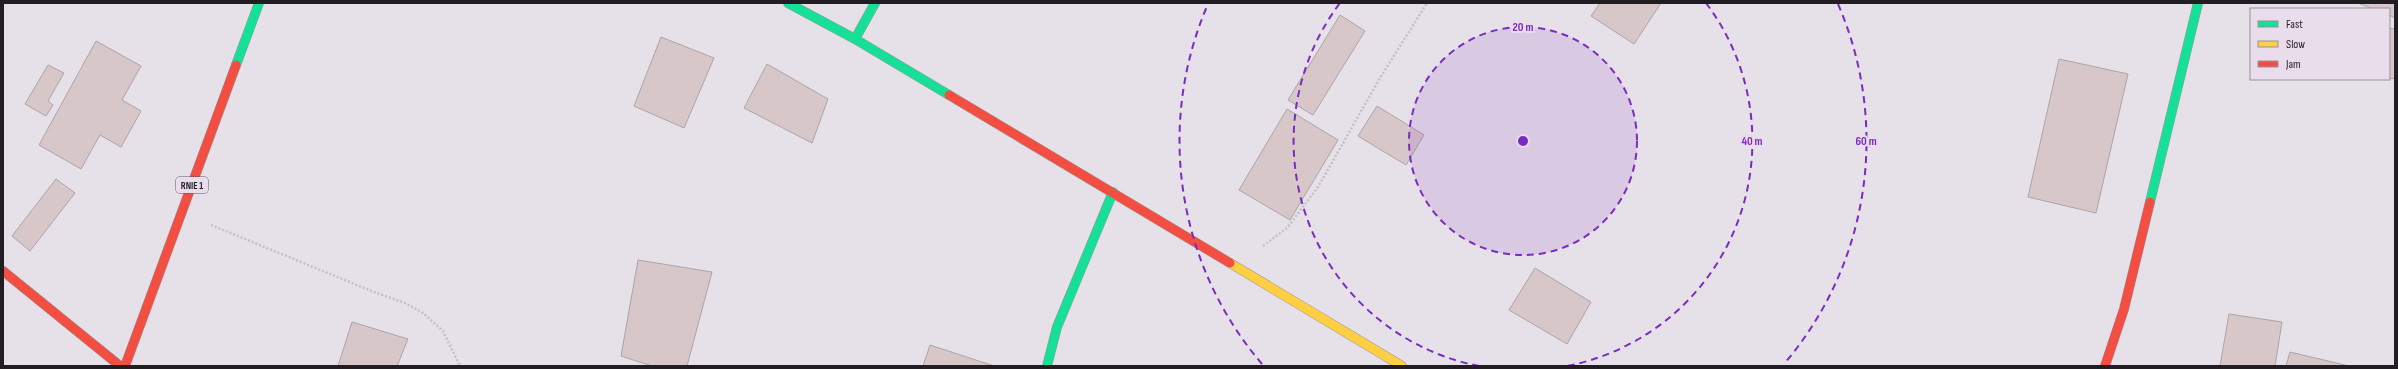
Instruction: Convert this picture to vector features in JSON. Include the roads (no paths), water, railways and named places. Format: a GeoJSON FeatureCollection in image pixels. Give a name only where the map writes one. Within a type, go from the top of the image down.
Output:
{"type":"FeatureCollection","features":[{"type":"Feature","properties":{"kind":"main road","name":"RNIE 1"},"geometry":{"type":"LineString","coordinates":[[125,366],[259,3]]}},
{"type":"Feature","properties":{"kind":"main road"},"geometry":{"type":"LineString","coordinates":[[788,3],[855,39],[1402,366]]}},
{"type":"Feature","properties":{"kind":"main road"},"geometry":{"type":"LineString","coordinates":[[855,39],[875,3]]}},
{"type":"Feature","properties":{"kind":"main road"},"geometry":{"type":"LineString","coordinates":[[2105,366],[2124,309],[2198,3]]}},
{"type":"Feature","properties":{"kind":"main road"},"geometry":{"type":"LineString","coordinates":[[1047,366],[1057,327],[1113,192]]}},
{"type":"Feature","properties":{"kind":"main road"},"geometry":{"type":"LineString","coordinates":[[3,271],[120,366]]}}]}
